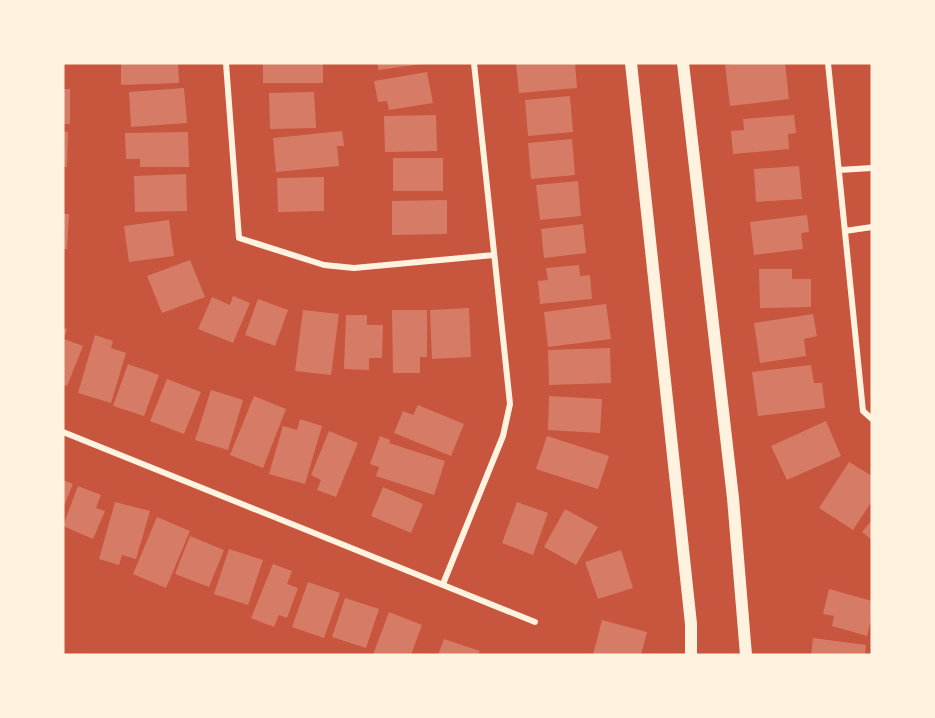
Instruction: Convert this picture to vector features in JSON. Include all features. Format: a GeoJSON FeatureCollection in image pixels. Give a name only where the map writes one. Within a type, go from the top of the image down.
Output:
{"type":"FeatureCollection","features":[{"type":"Feature","properties":{"kind":"main road"},"geometry":{"type":"LineString","coordinates":[[631,63],[691,624],[691,655]]}},
{"type":"Feature","properties":{"kind":"main road"},"geometry":{"type":"LineString","coordinates":[[683,63],[733,498],[746,655]]}},
{"type":"Feature","properties":{"kind":"street"},"geometry":{"type":"LineString","coordinates":[[226,63],[239,238],[324,265],[354,268],[494,255]]}},
{"type":"Feature","properties":{"kind":"street"},"geometry":{"type":"LineString","coordinates":[[443,584],[508,420],[510,386],[474,63]]}},
{"type":"Feature","properties":{"kind":"street"},"geometry":{"type":"LineString","coordinates":[[828,63],[863,411],[872,419]]}},
{"type":"Feature","properties":{"kind":"street"},"geometry":{"type":"LineString","coordinates":[[839,170],[872,168]]}},
{"type":"Feature","properties":{"kind":"street"},"geometry":{"type":"LineString","coordinates":[[845,231],[872,227]]}},
{"type":"Feature","properties":{"kind":"street"},"geometry":{"type":"LineString","coordinates":[[63,432],[535,622]]}},
{"type":"Feature","properties":{"kind":"building"},"geometry":{"type":"Polygon","coordinates":[[[121,63],[178,63],[179,83],[121,85],[121,63]]]}},
{"type":"Feature","properties":{"kind":"building"},"geometry":{"type":"Polygon","coordinates":[[[263,63],[323,63],[323,83],[263,83],[263,63]]]}},
{"type":"Feature","properties":{"kind":"building"},"geometry":{"type":"Polygon","coordinates":[[[378,63],[422,63],[422,64],[378,70],[378,63]]]}},
{"type":"Feature","properties":{"kind":"building"},"geometry":{"type":"Polygon","coordinates":[[[516,63],[575,63],[577,88],[519,93],[516,63]]]}},
{"type":"Feature","properties":{"kind":"building"},"geometry":{"type":"Polygon","coordinates":[[[785,63],[789,99],[730,106],[725,65],[785,63]]]}},
{"type":"Feature","properties":{"kind":"building"},"geometry":{"type":"Polygon","coordinates":[[[427,72],[433,103],[389,110],[387,101],[378,102],[374,81],[427,72]]]}},
{"type":"Feature","properties":{"kind":"building"},"geometry":{"type":"Polygon","coordinates":[[[184,88],[187,123],[131,127],[129,92],[184,88]]]}},
{"type":"Feature","properties":{"kind":"building"},"geometry":{"type":"Polygon","coordinates":[[[63,89],[70,89],[70,124],[63,124],[63,89]]]}},
{"type":"Feature","properties":{"kind":"building"},"geometry":{"type":"Polygon","coordinates":[[[314,92],[316,128],[270,129],[269,93],[314,92]]]}},
{"type":"Feature","properties":{"kind":"building"},"geometry":{"type":"Polygon","coordinates":[[[570,96],[573,132],[528,136],[525,100],[570,96]]]}},
{"type":"Feature","properties":{"kind":"building"},"geometry":{"type":"Polygon","coordinates":[[[436,115],[437,151],[385,152],[384,116],[436,115]]]}},
{"type":"Feature","properties":{"kind":"building"},"geometry":{"type":"Polygon","coordinates":[[[794,115],[796,133],[788,134],[789,149],[733,154],[731,131],[744,130],[743,119],[794,115]]]}},
{"type":"Feature","properties":{"kind":"building"},"geometry":{"type":"Polygon","coordinates":[[[63,131],[68,132],[67,167],[63,167],[63,131]]]}},
{"type":"Feature","properties":{"kind":"building"},"geometry":{"type":"Polygon","coordinates":[[[342,131],[344,146],[337,146],[339,166],[276,172],[273,138],[342,131]]]}},
{"type":"Feature","properties":{"kind":"building"},"geometry":{"type":"Polygon","coordinates":[[[188,132],[189,167],[140,167],[140,159],[126,159],[125,133],[188,132]]]}},
{"type":"Feature","properties":{"kind":"building"},"geometry":{"type":"Polygon","coordinates":[[[572,139],[575,175],[531,179],[528,143],[572,139]]]}},
{"type":"Feature","properties":{"kind":"building"},"geometry":{"type":"Polygon","coordinates":[[[393,158],[443,158],[443,191],[393,191],[393,158]]]}},
{"type":"Feature","properties":{"kind":"building"},"geometry":{"type":"Polygon","coordinates":[[[799,166],[802,199],[756,202],[754,169],[799,166]]]}},
{"type":"Feature","properties":{"kind":"building"},"geometry":{"type":"Polygon","coordinates":[[[186,174],[187,211],[135,212],[134,176],[186,174]]]}},
{"type":"Feature","properties":{"kind":"building"},"geometry":{"type":"Polygon","coordinates":[[[324,177],[324,211],[278,212],[277,178],[324,177]]]}},
{"type":"Feature","properties":{"kind":"building"},"geometry":{"type":"Polygon","coordinates":[[[578,181],[581,216],[540,220],[536,185],[578,181]]]}},
{"type":"Feature","properties":{"kind":"building"},"geometry":{"type":"Polygon","coordinates":[[[447,200],[447,234],[392,235],[392,201],[447,200]]]}},
{"type":"Feature","properties":{"kind":"building"},"geometry":{"type":"Polygon","coordinates":[[[63,214],[69,214],[67,249],[63,249],[63,214]]]}},
{"type":"Feature","properties":{"kind":"building"},"geometry":{"type":"Polygon","coordinates":[[[807,215],[809,232],[801,233],[803,249],[754,255],[750,222],[807,215]]]}},
{"type":"Feature","properties":{"kind":"building"},"geometry":{"type":"Polygon","coordinates":[[[169,220],[174,256],[129,262],[124,226],[169,220]]]}},
{"type":"Feature","properties":{"kind":"building"},"geometry":{"type":"Polygon","coordinates":[[[583,224],[586,253],[544,258],[541,229],[583,224]]]}},
{"type":"Feature","properties":{"kind":"building"},"geometry":{"type":"Polygon","coordinates":[[[190,260],[205,297],[162,313],[147,276],[190,260]]]}},
{"type":"Feature","properties":{"kind":"building"},"geometry":{"type":"Polygon","coordinates":[[[579,265],[580,276],[590,275],[592,299],[540,304],[538,281],[548,280],[546,268],[579,265]]]}},
{"type":"Feature","properties":{"kind":"building"},"geometry":{"type":"Polygon","coordinates":[[[759,269],[792,269],[792,279],[811,279],[811,307],[760,308],[759,269]]]}},
{"type":"Feature","properties":{"kind":"building"},"geometry":{"type":"Polygon","coordinates":[[[233,296],[250,303],[233,343],[198,329],[212,297],[230,305],[233,296]]]}},
{"type":"Feature","properties":{"kind":"building"},"geometry":{"type":"Polygon","coordinates":[[[258,299],[288,310],[275,346],[245,335],[258,299]]]}},
{"type":"Feature","properties":{"kind":"building"},"geometry":{"type":"Polygon","coordinates":[[[606,304],[611,339],[548,347],[544,312],[606,304]]]}},
{"type":"Feature","properties":{"kind":"building"},"geometry":{"type":"Polygon","coordinates":[[[469,308],[471,357],[432,359],[430,310],[469,308]]]}},
{"type":"Feature","properties":{"kind":"building"},"geometry":{"type":"Polygon","coordinates":[[[303,310],[339,314],[331,375],[295,371],[303,310]]]}},
{"type":"Feature","properties":{"kind":"building"},"geometry":{"type":"Polygon","coordinates":[[[392,310],[427,310],[427,357],[420,357],[420,373],[393,373],[392,310]]]}},
{"type":"Feature","properties":{"kind":"building"},"geometry":{"type":"Polygon","coordinates":[[[813,314],[817,336],[804,339],[806,356],[760,363],[754,323],[813,314]]]}},
{"type":"Feature","properties":{"kind":"building"},"geometry":{"type":"Polygon","coordinates":[[[346,315],[367,315],[367,325],[383,325],[382,358],[369,358],[369,370],[344,369],[346,315]]]}},
{"type":"Feature","properties":{"kind":"building"},"geometry":{"type":"Polygon","coordinates":[[[63,328],[67,329],[64,339],[83,346],[67,386],[63,385],[63,328]]]}},
{"type":"Feature","properties":{"kind":"building"},"geometry":{"type":"Polygon","coordinates":[[[95,335],[113,341],[111,348],[126,353],[111,403],[78,393],[95,335]]]}},
{"type":"Feature","properties":{"kind":"building"},"geometry":{"type":"Polygon","coordinates":[[[610,348],[611,383],[549,385],[548,350],[610,348]]]}},
{"type":"Feature","properties":{"kind":"building"},"geometry":{"type":"Polygon","coordinates":[[[128,364],[159,375],[144,416],[113,406],[128,364]]]}},
{"type":"Feature","properties":{"kind":"building"},"geometry":{"type":"Polygon","coordinates":[[[811,365],[814,383],[822,383],[825,408],[758,416],[752,372],[811,365]]]}},
{"type":"Feature","properties":{"kind":"building"},"geometry":{"type":"Polygon","coordinates":[[[167,379],[201,392],[184,434],[150,421],[167,379]]]}},
{"type":"Feature","properties":{"kind":"building"},"geometry":{"type":"Polygon","coordinates":[[[211,390],[243,400],[228,450],[195,440],[211,390]]]}},
{"type":"Feature","properties":{"kind":"building"},"geometry":{"type":"Polygon","coordinates":[[[254,396],[286,409],[263,468],[230,455],[254,396]]]}},
{"type":"Feature","properties":{"kind":"building"},"geometry":{"type":"Polygon","coordinates":[[[549,396],[602,399],[600,433],[548,430],[549,396]]]}},
{"type":"Feature","properties":{"kind":"building"},"geometry":{"type":"Polygon","coordinates":[[[418,405],[464,424],[451,456],[394,433],[403,411],[413,415],[418,405]]]}},
{"type":"Feature","properties":{"kind":"building"},"geometry":{"type":"Polygon","coordinates":[[[300,419],[322,426],[305,484],[269,474],[283,426],[297,430],[300,419]]]}},
{"type":"Feature","properties":{"kind":"building"},"geometry":{"type":"Polygon","coordinates":[[[826,421],[841,456],[787,480],[771,446],[826,421]]]}},
{"type":"Feature","properties":{"kind":"building"},"geometry":{"type":"Polygon","coordinates":[[[329,431],[358,443],[336,497],[317,490],[321,480],[311,475],[329,431]]]}},
{"type":"Feature","properties":{"kind":"building"},"geometry":{"type":"Polygon","coordinates":[[[380,436],[390,440],[389,443],[445,461],[434,495],[376,476],[379,467],[370,464],[380,436]]]}},
{"type":"Feature","properties":{"kind":"building"},"geometry":{"type":"Polygon","coordinates":[[[547,436],[609,456],[598,489],[536,469],[547,436]]]}},
{"type":"Feature","properties":{"kind":"building"},"geometry":{"type":"Polygon","coordinates":[[[849,462],[872,476],[872,501],[853,530],[819,508],[849,462]]]}},
{"type":"Feature","properties":{"kind":"building"},"geometry":{"type":"Polygon","coordinates":[[[63,480],[73,484],[63,508],[63,480]]]}},
{"type":"Feature","properties":{"kind":"building"},"geometry":{"type":"Polygon","coordinates":[[[78,486],[101,495],[96,508],[105,511],[93,539],[63,526],[78,486]]]}},
{"type":"Feature","properties":{"kind":"building"},"geometry":{"type":"Polygon","coordinates":[[[383,487],[423,504],[411,533],[371,516],[383,487]]]}},
{"type":"Feature","properties":{"kind":"building"},"geometry":{"type":"Polygon","coordinates":[[[115,502],[150,511],[136,559],[122,555],[119,565],[99,559],[115,502]]]}},
{"type":"Feature","properties":{"kind":"building"},"geometry":{"type":"Polygon","coordinates":[[[517,502],[548,513],[533,555],[502,543],[517,502]]]}},
{"type":"Feature","properties":{"kind":"building"},"geometry":{"type":"Polygon","coordinates":[[[565,509],[598,527],[576,565],[544,547],[565,509]]]}},
{"type":"Feature","properties":{"kind":"building"},"geometry":{"type":"Polygon","coordinates":[[[157,517],[190,531],[166,588],[133,574],[157,517]]]}},
{"type":"Feature","properties":{"kind":"building"},"geometry":{"type":"Polygon","coordinates":[[[872,520],[872,540],[862,532],[872,520]]]}},
{"type":"Feature","properties":{"kind":"building"},"geometry":{"type":"Polygon","coordinates":[[[190,536],[224,550],[209,587],[175,574],[190,536]]]}},
{"type":"Feature","properties":{"kind":"building"},"geometry":{"type":"Polygon","coordinates":[[[229,549],[263,560],[248,605],[214,594],[229,549]]]}},
{"type":"Feature","properties":{"kind":"building"},"geometry":{"type":"Polygon","coordinates":[[[621,550],[633,588],[598,599],[585,562],[621,550]]]}},
{"type":"Feature","properties":{"kind":"building"},"geometry":{"type":"Polygon","coordinates":[[[273,564],[292,571],[287,584],[298,588],[287,618],[279,615],[274,627],[251,618],[273,564]]]}},
{"type":"Feature","properties":{"kind":"building"},"geometry":{"type":"Polygon","coordinates":[[[308,582],[340,593],[324,638],[292,627],[308,582]]]}},
{"type":"Feature","properties":{"kind":"building"},"geometry":{"type":"Polygon","coordinates":[[[829,589],[872,601],[872,616],[867,636],[832,626],[834,616],[823,614],[829,589]]]}},
{"type":"Feature","properties":{"kind":"building"},"geometry":{"type":"Polygon","coordinates":[[[345,598],[379,609],[366,648],[332,637],[345,598]]]}},
{"type":"Feature","properties":{"kind":"building"},"geometry":{"type":"Polygon","coordinates":[[[389,612],[422,625],[411,655],[373,655],[389,612]]]}},
{"type":"Feature","properties":{"kind":"building"},"geometry":{"type":"Polygon","coordinates":[[[602,620],[647,632],[641,655],[593,655],[602,620]]]}},
{"type":"Feature","properties":{"kind":"building"},"geometry":{"type":"Polygon","coordinates":[[[813,638],[866,645],[865,655],[811,655],[813,638]]]}},
{"type":"Feature","properties":{"kind":"building"},"geometry":{"type":"Polygon","coordinates":[[[444,639],[480,651],[478,655],[438,655],[444,639]]]}}]}
